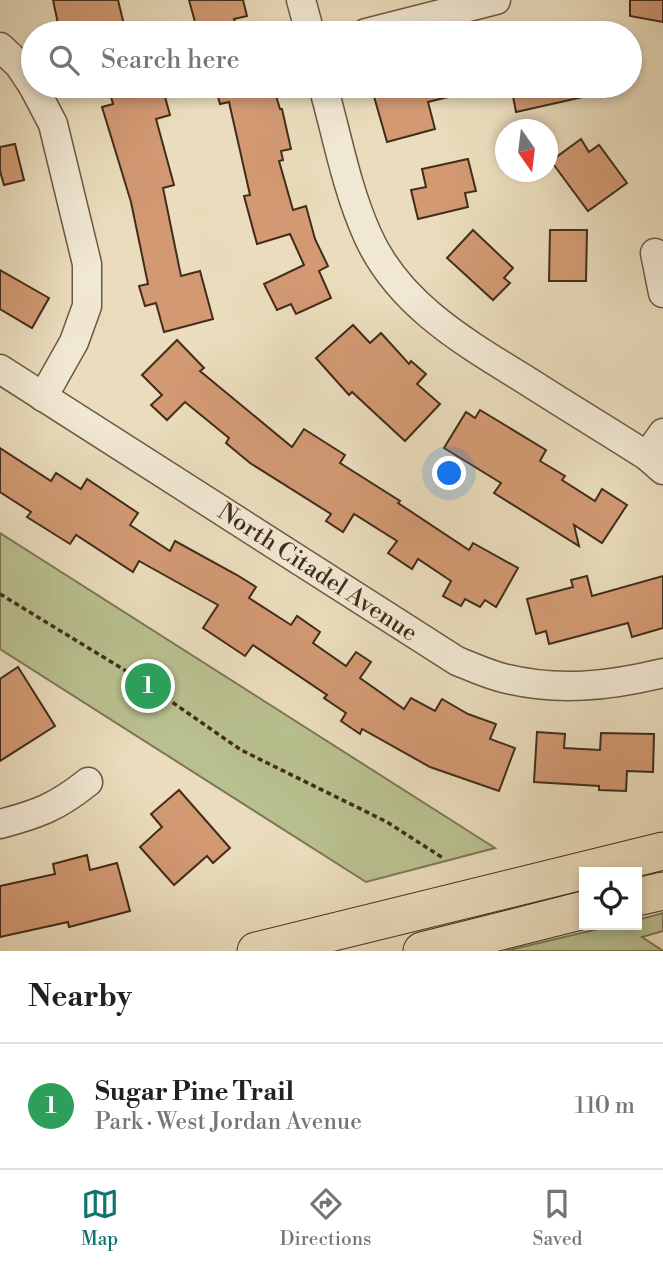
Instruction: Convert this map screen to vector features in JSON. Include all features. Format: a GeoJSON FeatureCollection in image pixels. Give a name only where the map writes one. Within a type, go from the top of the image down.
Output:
{"type":"FeatureCollection","features":[{"type":"Feature","properties":{"kind":"main road"},"geometry":{"type":"LineString","coordinates":[[256,951],[663,850]]}},
{"type":"Feature","properties":{"kind":"main road"},"geometry":{"type":"LineString","coordinates":[[642,882],[663,872]]}},
{"type":"Feature","properties":{"kind":"main road"},"geometry":{"type":"LineString","coordinates":[[642,896],[663,891]]}},
{"type":"Feature","properties":{"kind":"main road"},"geometry":{"type":"LineString","coordinates":[[435,950],[579,911]]}},
{"type":"Feature","properties":{"kind":"street"},"geometry":{"type":"LineString","coordinates":[[301,0],[307,21]]}},
{"type":"Feature","properties":{"kind":"street"},"geometry":{"type":"LineString","coordinates":[[413,21],[496,0]]}},
{"type":"Feature","properties":{"kind":"street"},"geometry":{"type":"LineString","coordinates":[[0,47],[21,68]]}},
{"type":"Feature","properties":{"kind":"street"},"geometry":{"type":"LineString","coordinates":[[39,98],[53,124],[87,264],[87,306],[74,342],[43,397]]}},
{"type":"Feature","properties":{"kind":"street"},"geometry":{"type":"LineString","coordinates":[[326,98],[351,190],[367,235],[390,274],[414,302],[453,335],[655,463],[663,433]]}},
{"type":"Feature","properties":{"kind":"street"},"geometry":{"type":"LineString","coordinates":[[655,253],[663,293]]}},
{"type":"Feature","properties":{"kind":"street","name":"North Citadel Avenue"},"geometry":{"type":"LineString","coordinates":[[0,369],[457,661],[500,678],[537,685],[577,687],[619,684],[663,673]]}},
{"type":"Feature","properties":{"kind":"street"},"geometry":{"type":"LineString","coordinates":[[0,824],[37,814],[65,801],[88,782]]}},
{"type":"Feature","properties":{"kind":"street"},"geometry":{"type":"LineString","coordinates":[[429,909],[435,950]]}},
{"type":"Feature","properties":{"kind":"path"},"geometry":{"type":"LineString","coordinates":[[0,594],[136,677],[241,750],[387,822],[443,858]]}},
{"type":"Feature","properties":{"kind":"green space"},"geometry":{"type":"Polygon","coordinates":[[[0,533],[495,848],[366,882],[0,649],[0,533]]]}},
{"type":"Feature","properties":{"kind":"green space"},"geometry":{"type":"Polygon","coordinates":[[[663,913],[663,931],[642,937],[663,951],[505,951],[594,930],[642,930],[642,919],[663,913]]]}},
{"type":"Feature","properties":{"kind":"building"},"geometry":{"type":"Polygon","coordinates":[[[53,0],[118,0],[123,21],[57,21],[53,0]]]}},
{"type":"Feature","properties":{"kind":"building"},"geometry":{"type":"Polygon","coordinates":[[[189,0],[243,0],[247,16],[235,21],[195,21],[189,0]]]}},
{"type":"Feature","properties":{"kind":"building"},"geometry":{"type":"Polygon","coordinates":[[[630,0],[663,0],[663,22],[630,16],[630,0]]]}},
{"type":"Feature","properties":{"kind":"building"},"geometry":{"type":"Polygon","coordinates":[[[111,98],[165,98],[170,115],[156,119],[174,185],[163,188],[181,276],[200,271],[213,319],[164,332],[156,303],[145,306],[139,286],[148,284],[131,202],[102,107],[113,104],[111,98]]]}},
{"type":"Feature","properties":{"kind":"building"},"geometry":{"type":"Polygon","coordinates":[[[218,98],[277,98],[282,109],[291,149],[281,151],[283,160],[279,161],[293,210],[306,206],[315,239],[328,266],[319,271],[331,298],[296,314],[291,304],[277,310],[264,284],[304,265],[290,234],[257,244],[244,196],[250,195],[229,102],[220,104],[218,98]]]}},
{"type":"Feature","properties":{"kind":"building"},"geometry":{"type":"Polygon","coordinates":[[[374,98],[444,98],[428,102],[435,129],[387,142],[374,98]]]}},
{"type":"Feature","properties":{"kind":"building"},"geometry":{"type":"Polygon","coordinates":[[[513,98],[579,98],[516,112],[513,98]]]}},
{"type":"Feature","properties":{"kind":"building"},"geometry":{"type":"Polygon","coordinates":[[[581,139],[589,152],[599,145],[627,183],[588,211],[558,170],[558,156],[581,139]]]}},
{"type":"Feature","properties":{"kind":"building"},"geometry":{"type":"Polygon","coordinates":[[[15,144],[24,180],[4,185],[0,171],[0,147],[15,144]]]}},
{"type":"Feature","properties":{"kind":"building"},"geometry":{"type":"Polygon","coordinates":[[[468,159],[476,191],[465,193],[468,207],[418,219],[411,190],[426,187],[422,169],[468,159]]]}},
{"type":"Feature","properties":{"kind":"building"},"geometry":{"type":"Polygon","coordinates":[[[473,230],[513,268],[504,278],[510,283],[493,300],[447,258],[473,230]]]}},
{"type":"Feature","properties":{"kind":"building"},"geometry":{"type":"Polygon","coordinates":[[[550,230],[587,230],[586,281],[549,281],[550,230]]]}},
{"type":"Feature","properties":{"kind":"building"},"geometry":{"type":"Polygon","coordinates":[[[0,270],[49,298],[32,328],[0,309],[0,270]]]}},
{"type":"Feature","properties":{"kind":"building"},"geometry":{"type":"Polygon","coordinates":[[[353,325],[370,343],[381,333],[409,364],[411,361],[426,374],[417,384],[440,404],[405,441],[352,392],[349,395],[316,358],[353,325]]]}},
{"type":"Feature","properties":{"kind":"building"},"geometry":{"type":"Polygon","coordinates":[[[177,340],[204,368],[200,371],[292,447],[304,429],[345,455],[340,463],[469,550],[473,543],[518,568],[496,607],[485,600],[480,607],[465,599],[461,606],[443,596],[451,581],[418,559],[412,569],[388,553],[397,541],[354,514],[343,532],[326,521],[331,514],[250,463],[226,443],[229,438],[185,402],[167,420],[151,405],[162,395],[142,375],[177,340]]]}},
{"type":"Feature","properties":{"kind":"building"},"geometry":{"type":"Polygon","coordinates":[[[480,410],[546,450],[540,461],[565,476],[562,480],[595,501],[602,489],[627,505],[602,543],[574,525],[579,546],[494,493],[501,483],[444,448],[466,412],[475,418],[480,410]]]}},
{"type":"Feature","properties":{"kind":"building"},"geometry":{"type":"Polygon","coordinates":[[[0,448],[51,481],[56,473],[81,489],[87,479],[138,513],[130,525],[170,551],[175,541],[256,587],[249,598],[291,625],[297,616],[320,632],[313,643],[346,666],[356,652],[371,662],[360,678],[404,709],[411,698],[435,711],[442,699],[468,714],[496,724],[490,739],[515,748],[499,791],[430,767],[362,729],[360,734],[341,721],[346,713],[324,698],[327,695],[253,645],[245,656],[203,628],[218,605],[139,561],[133,572],[76,535],[70,544],[27,517],[31,512],[0,492],[0,448]]]}},
{"type":"Feature","properties":{"kind":"building"},"geometry":{"type":"Polygon","coordinates":[[[587,576],[592,596],[663,576],[663,628],[632,637],[628,623],[549,644],[546,631],[536,634],[527,599],[573,587],[571,580],[587,576]]]}},
{"type":"Feature","properties":{"kind":"building"},"geometry":{"type":"Polygon","coordinates":[[[18,667],[55,726],[0,761],[0,679],[18,667]]]}},
{"type":"Feature","properties":{"kind":"building"},"geometry":{"type":"Polygon","coordinates":[[[537,732],[565,734],[564,748],[600,750],[601,733],[654,734],[653,772],[627,771],[626,791],[599,790],[599,786],[534,782],[537,732]]]}},
{"type":"Feature","properties":{"kind":"building"},"geometry":{"type":"Polygon","coordinates":[[[179,790],[230,848],[213,863],[207,856],[174,885],[140,847],[162,827],[151,814],[179,790]]]}},
{"type":"Feature","properties":{"kind":"building"},"geometry":{"type":"Polygon","coordinates":[[[87,855],[90,870],[117,863],[130,911],[69,927],[68,922],[0,937],[0,886],[55,874],[53,864],[87,855]]]}},
{"type":"Feature","properties":{"kind":"place","name":"Sugar Pine Trail"},"geometry":{"type":"Point","coordinates":[148,686]}}]}
